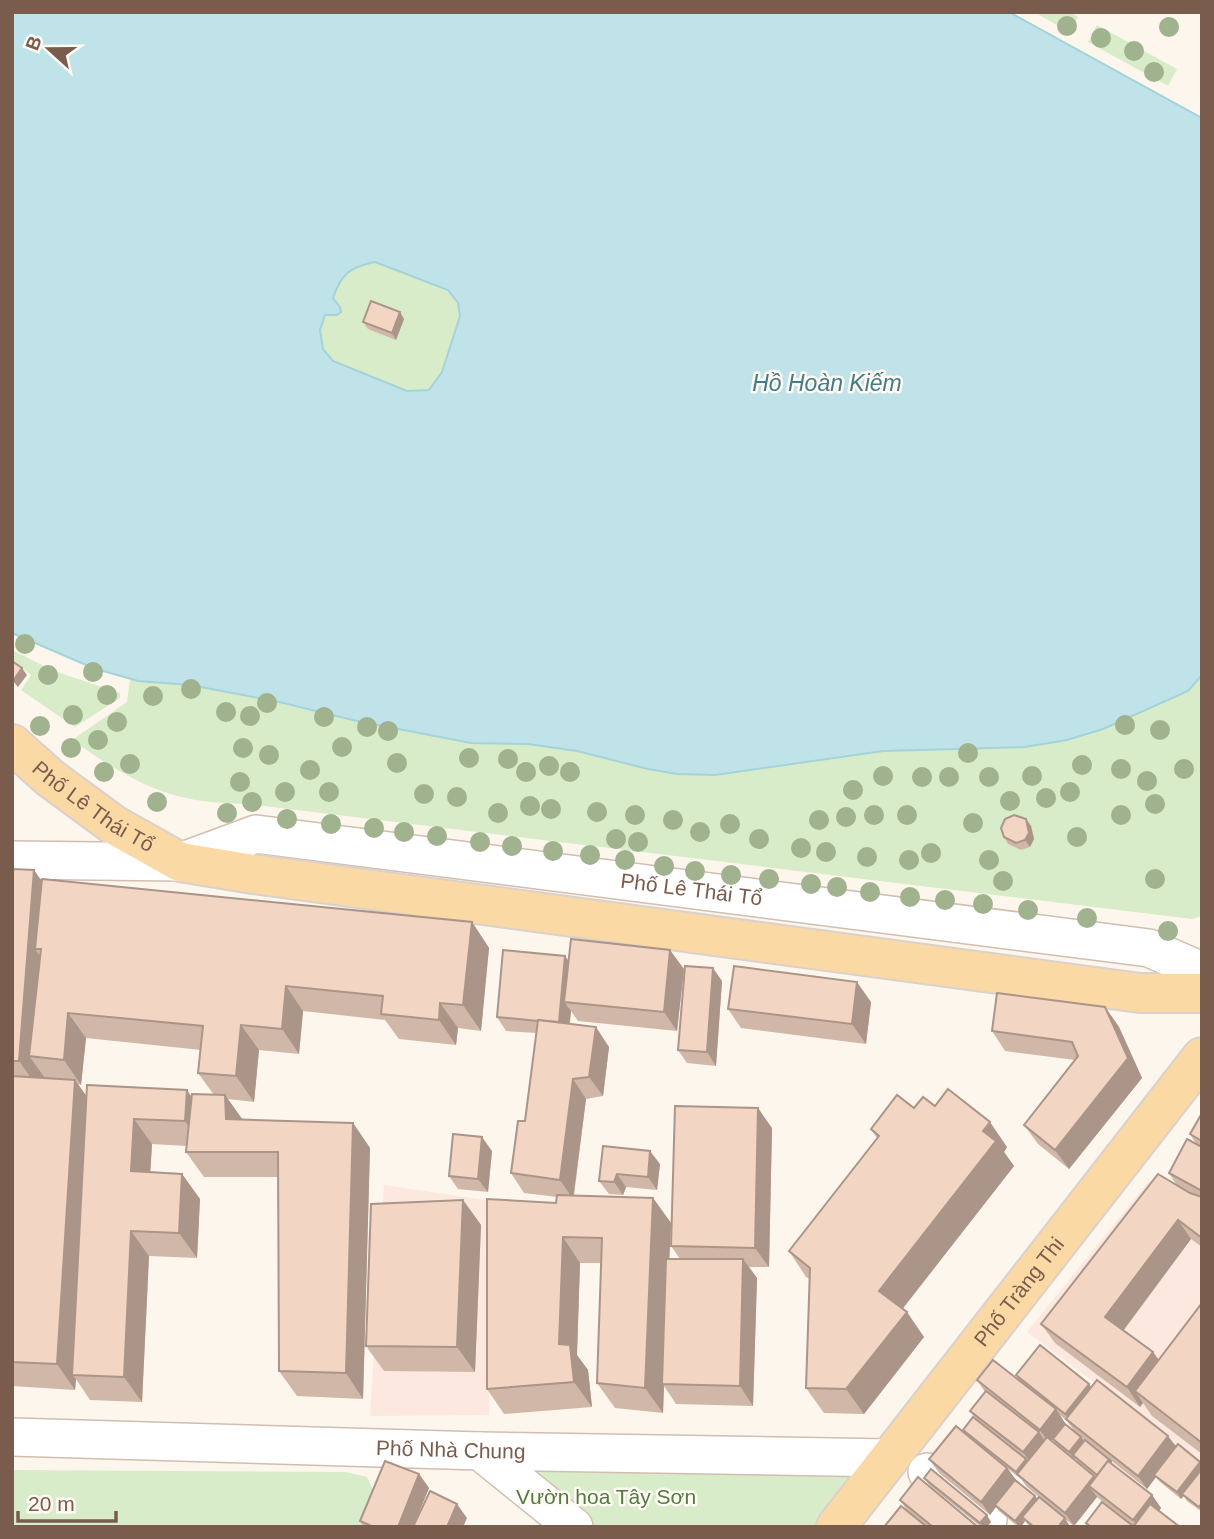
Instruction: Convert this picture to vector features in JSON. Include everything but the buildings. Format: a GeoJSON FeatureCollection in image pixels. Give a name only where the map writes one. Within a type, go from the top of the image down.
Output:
{"type":"FeatureCollection","features":[{"type":"Feature","properties":{"kind":"main road","name":"Phố Lê Thái Tổ"},"geometry":{"type":"LineString","coordinates":[[12,744],[50,778],[114,825],[180,862],[1140,993],[1202,993]]}},
{"type":"Feature","properties":{"kind":"main road","name":"Phố Tràng Thi"},"geometry":{"type":"LineString","coordinates":[[836,1527],[1202,1057]]}},
{"type":"Feature","properties":{"kind":"street","name":"Phố Lê Thái Tổ"},"geometry":{"type":"LineString","coordinates":[[180,862],[256,834],[1149,948],[1202,971]]}},
{"type":"Feature","properties":{"kind":"street"},"geometry":{"type":"LineString","coordinates":[[12,860],[180,862]]}},
{"type":"Feature","properties":{"kind":"street","name":"Phố Nhà Chung"},"geometry":{"type":"LineString","coordinates":[[12,1437],[480,1451],[890,1458]]}},
{"type":"Feature","properties":{"kind":"street"},"geometry":{"type":"LineString","coordinates":[[480,1451],[574,1527]]}},
{"type":"Feature","properties":{"kind":"street"},"geometry":{"type":"LineString","coordinates":[[927,1472],[988,1519],[988,1527]]}},
{"type":"Feature","properties":{"kind":"shaded area"},"geometry":{"type":"Polygon","coordinates":[[[1149,1181],[1202,1202],[1202,1464],[1027,1332],[1149,1181]]]}},
{"type":"Feature","properties":{"kind":"shaded area"},"geometry":{"type":"Polygon","coordinates":[[[384,1185],[492,1201],[489,1415],[370,1416],[384,1185]]]}},
{"type":"Feature","properties":{"kind":"green space"},"geometry":{"type":"Polygon","coordinates":[[[1034,12],[1071,12],[1078,17],[1069,32],[1034,12]]]}},
{"type":"Feature","properties":{"kind":"green space"},"geometry":{"type":"Polygon","coordinates":[[[1097,25],[1177,69],[1168,86],[1088,42],[1097,25]]]}},
{"type":"Feature","properties":{"kind":"green space"},"geometry":{"type":"Polygon","coordinates":[[[375,262],[448,290],[458,303],[460,316],[442,372],[429,390],[407,391],[333,361],[323,350],[320,330],[326,315],[336,315],[340,307],[333,298],[340,283],[353,269],[375,262]]]}},
{"type":"Feature","properties":{"kind":"green space"},"geometry":{"type":"Polygon","coordinates":[[[12,650],[54,671],[120,693],[120,698],[75,727],[21,690],[31,675],[12,660],[12,650]]]}},
{"type":"Feature","properties":{"kind":"green space"},"geometry":{"type":"Polygon","coordinates":[[[1202,675],[1202,916],[1192,919],[256,805],[194,800],[140,782],[72,740],[127,702],[130,679],[190,685],[471,743],[528,744],[577,751],[677,774],[715,775],[883,751],[1025,747],[1067,740],[1103,729],[1188,691],[1202,675]]]}},
{"type":"Feature","properties":{"kind":"green space","name":"Vườn hoa Tây Sơn"},"geometry":{"type":"Polygon","coordinates":[[[517,1465],[859,1472],[815,1527],[596,1527],[517,1465]]]}},
{"type":"Feature","properties":{"kind":"green space"},"geometry":{"type":"Polygon","coordinates":[[[12,1470],[346,1472],[367,1477],[376,1496],[364,1527],[12,1527],[12,1470]]]}},
{"type":"Feature","properties":{"kind":"water","name":"Hồ Hoàn Kiếm"},"geometry":{"type":"Polygon","coordinates":[[[12,12],[1009,12],[1202,118],[1202,675],[1188,691],[1103,729],[1067,740],[1025,747],[883,751],[715,775],[677,774],[577,751],[528,744],[471,743],[190,685],[138,681],[93,668],[12,633],[12,12]],[[375,262],[359,266],[343,277],[333,298],[341,312],[337,315],[325,315],[320,330],[323,349],[333,361],[407,391],[429,390],[442,372],[460,316],[458,303],[448,290],[375,262]]]}}]}
